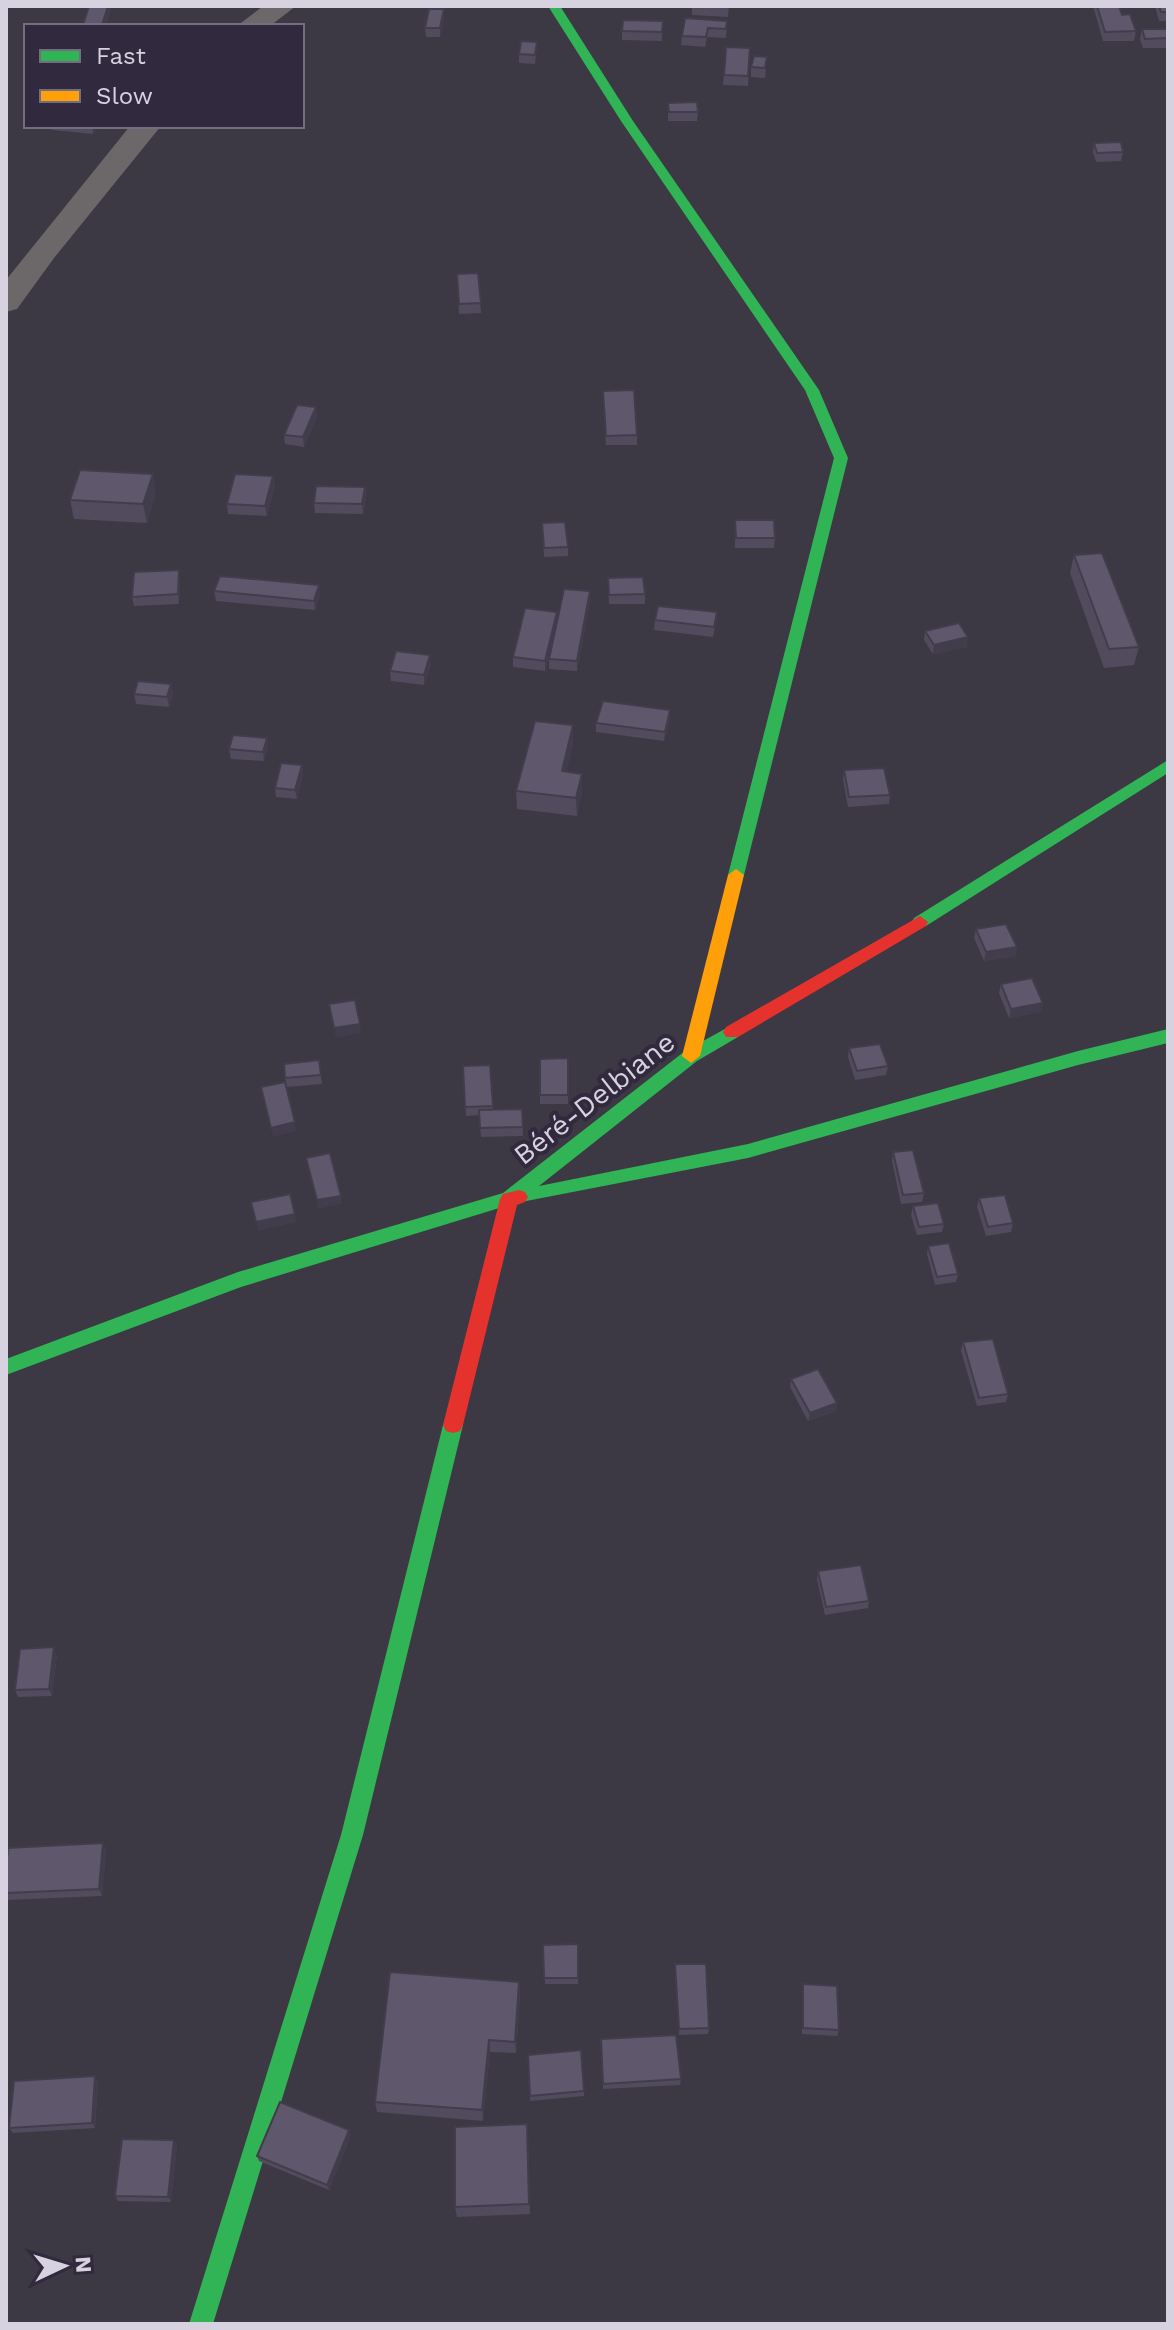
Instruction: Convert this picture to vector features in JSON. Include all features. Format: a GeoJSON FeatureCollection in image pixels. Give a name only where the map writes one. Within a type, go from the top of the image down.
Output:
{"type":"FeatureCollection","features":[{"type":"Feature","properties":{"kind":"street"},"geometry":{"type":"LineString","coordinates":[[254,24],[282,6]]}},
{"type":"Feature","properties":{"kind":"street"},"geometry":{"type":"LineString","coordinates":[[554,6],[627,121],[812,390],[841,458],[691,1056]]}},
{"type":"Feature","properties":{"kind":"street"},"geometry":{"type":"LineString","coordinates":[[6,302],[43,251],[144,128]]}},
{"type":"Feature","properties":{"kind":"street","name":"Béré-Delbiane"},"geometry":{"type":"LineString","coordinates":[[6,1367],[238,1280],[509,1199],[691,1056],[961,898],[1168,766]]}},
{"type":"Feature","properties":{"kind":"street"},"geometry":{"type":"LineString","coordinates":[[201,2324],[352,1835],[509,1199],[748,1151],[1078,1058],[1168,1036]]}},
{"type":"Feature","properties":{"kind":"building"},"geometry":{"type":"Polygon","coordinates":[[[89,6],[108,6],[102,24],[83,24],[89,6]]]}},
{"type":"Feature","properties":{"kind":"building"},"geometry":{"type":"Polygon","coordinates":[[[1097,6],[1119,6],[1122,15],[1130,14],[1136,31],[1105,32],[1097,6]]]}},
{"type":"Feature","properties":{"kind":"building"},"geometry":{"type":"Polygon","coordinates":[[[1159,6],[1168,6],[1168,12],[1161,12],[1159,6]]]}},
{"type":"Feature","properties":{"kind":"building"},"geometry":{"type":"Polygon","coordinates":[[[429,9],[444,9],[440,28],[425,28],[429,9]]]}},
{"type":"Feature","properties":{"kind":"building"},"geometry":{"type":"Polygon","coordinates":[[[685,18],[727,21],[726,29],[708,28],[706,37],[682,36],[685,18]]]}},
{"type":"Feature","properties":{"kind":"building"},"geometry":{"type":"Polygon","coordinates":[[[623,20],[663,21],[662,32],[622,31],[623,20]]]}},
{"type":"Feature","properties":{"kind":"building"},"geometry":{"type":"Polygon","coordinates":[[[1142,29],[1168,29],[1168,38],[1145,39],[1142,29]]]}},
{"type":"Feature","properties":{"kind":"building"},"geometry":{"type":"Polygon","coordinates":[[[521,41],[537,42],[535,55],[519,54],[521,41]]]}},
{"type":"Feature","properties":{"kind":"building"},"geometry":{"type":"Polygon","coordinates":[[[726,47],[750,48],[748,76],[724,75],[726,47]]]}},
{"type":"Feature","properties":{"kind":"building"},"geometry":{"type":"Polygon","coordinates":[[[754,56],[767,57],[765,68],[751,67],[754,56]]]}},
{"type":"Feature","properties":{"kind":"building"},"geometry":{"type":"Polygon","coordinates":[[[697,102],[698,112],[669,112],[668,103],[697,102]]]}},
{"type":"Feature","properties":{"kind":"building"},"geometry":{"type":"Polygon","coordinates":[[[1121,142],[1123,152],[1097,153],[1094,143],[1121,142]]]}},
{"type":"Feature","properties":{"kind":"building"},"geometry":{"type":"Polygon","coordinates":[[[478,273],[481,303],[459,304],[457,274],[478,273]]]}},
{"type":"Feature","properties":{"kind":"building"},"geometry":{"type":"Polygon","coordinates":[[[634,390],[637,435],[606,436],[603,391],[634,390]]]}},
{"type":"Feature","properties":{"kind":"building"},"geometry":{"type":"Polygon","coordinates":[[[297,405],[316,407],[303,437],[284,435],[297,405]]]}},
{"type":"Feature","properties":{"kind":"building"},"geometry":{"type":"Polygon","coordinates":[[[80,470],[153,474],[143,504],[70,500],[80,470]]]}},
{"type":"Feature","properties":{"kind":"building"},"geometry":{"type":"Polygon","coordinates":[[[235,474],[273,476],[265,506],[227,504],[235,474]]]}},
{"type":"Feature","properties":{"kind":"building"},"geometry":{"type":"Polygon","coordinates":[[[316,486],[365,487],[362,504],[314,503],[316,486]]]}},
{"type":"Feature","properties":{"kind":"building"},"geometry":{"type":"Polygon","coordinates":[[[735,520],[774,520],[775,538],[736,538],[735,520]]]}},
{"type":"Feature","properties":{"kind":"building"},"geometry":{"type":"Polygon","coordinates":[[[565,522],[568,547],[544,548],[542,523],[565,522]]]}},
{"type":"Feature","properties":{"kind":"building"},"geometry":{"type":"Polygon","coordinates":[[[1102,553],[1139,647],[1109,649],[1074,555],[1102,553]]]}},
{"type":"Feature","properties":{"kind":"building"},"geometry":{"type":"Polygon","coordinates":[[[179,570],[178,594],[132,597],[134,572],[179,570]]]}},
{"type":"Feature","properties":{"kind":"building"},"geometry":{"type":"Polygon","coordinates":[[[220,576],[319,585],[314,601],[214,591],[220,576]]]}},
{"type":"Feature","properties":{"kind":"building"},"geometry":{"type":"Polygon","coordinates":[[[643,577],[645,594],[609,595],[608,578],[643,577]]]}},
{"type":"Feature","properties":{"kind":"building"},"geometry":{"type":"Polygon","coordinates":[[[564,589],[590,591],[577,661],[549,659],[564,589]]]}},
{"type":"Feature","properties":{"kind":"building"},"geometry":{"type":"Polygon","coordinates":[[[658,606],[717,612],[714,627],[655,620],[658,606]]]}},
{"type":"Feature","properties":{"kind":"building"},"geometry":{"type":"Polygon","coordinates":[[[525,608],[557,612],[545,661],[513,657],[525,608]]]}},
{"type":"Feature","properties":{"kind":"building"},"geometry":{"type":"Polygon","coordinates":[[[959,623],[968,637],[934,645],[925,631],[959,623]]]}},
{"type":"Feature","properties":{"kind":"building"},"geometry":{"type":"Polygon","coordinates":[[[396,651],[430,655],[424,675],[390,671],[396,651]]]}},
{"type":"Feature","properties":{"kind":"building"},"geometry":{"type":"Polygon","coordinates":[[[138,681],[171,684],[167,697],[134,694],[138,681]]]}},
{"type":"Feature","properties":{"kind":"building"},"geometry":{"type":"Polygon","coordinates":[[[603,701],[670,710],[665,732],[596,723],[603,701]]]}},
{"type":"Feature","properties":{"kind":"building"},"geometry":{"type":"Polygon","coordinates":[[[535,721],[573,725],[562,771],[582,774],[576,798],[516,791],[535,721]]]}},
{"type":"Feature","properties":{"kind":"building"},"geometry":{"type":"Polygon","coordinates":[[[233,735],[267,738],[263,752],[229,749],[233,735]]]}},
{"type":"Feature","properties":{"kind":"building"},"geometry":{"type":"Polygon","coordinates":[[[281,763],[302,765],[295,790],[275,788],[281,763]]]}},
{"type":"Feature","properties":{"kind":"building"},"geometry":{"type":"Polygon","coordinates":[[[884,768],[890,795],[849,797],[844,770],[884,768]]]}},
{"type":"Feature","properties":{"kind":"building"},"geometry":{"type":"Polygon","coordinates":[[[1006,924],[1017,947],[986,952],[976,929],[1006,924]]]}},
{"type":"Feature","properties":{"kind":"building"},"geometry":{"type":"Polygon","coordinates":[[[1032,978],[1043,1003],[1011,1009],[1001,984],[1032,978]]]}},
{"type":"Feature","properties":{"kind":"building"},"geometry":{"type":"Polygon","coordinates":[[[355,1000],[360,1024],[334,1028],[329,1004],[355,1000]]]}},
{"type":"Feature","properties":{"kind":"building"},"geometry":{"type":"Polygon","coordinates":[[[880,1044],[888,1066],[857,1071],[849,1048],[880,1044]]]}},
{"type":"Feature","properties":{"kind":"building"},"geometry":{"type":"Polygon","coordinates":[[[568,1058],[568,1095],[540,1095],[540,1059],[568,1058]]]}},
{"type":"Feature","properties":{"kind":"building"},"geometry":{"type":"Polygon","coordinates":[[[319,1060],[321,1075],[285,1078],[284,1064],[319,1060]]]}},
{"type":"Feature","properties":{"kind":"building"},"geometry":{"type":"Polygon","coordinates":[[[490,1065],[493,1106],[465,1107],[463,1066],[490,1065]]]}},
{"type":"Feature","properties":{"kind":"building"},"geometry":{"type":"Polygon","coordinates":[[[285,1082],[295,1122],[271,1128],[261,1087],[285,1082]]]}},
{"type":"Feature","properties":{"kind":"building"},"geometry":{"type":"Polygon","coordinates":[[[522,1109],[523,1127],[480,1128],[479,1110],[522,1109]]]}},
{"type":"Feature","properties":{"kind":"building"},"geometry":{"type":"Polygon","coordinates":[[[913,1150],[924,1193],[903,1195],[893,1152],[913,1150]]]}},
{"type":"Feature","properties":{"kind":"building"},"geometry":{"type":"Polygon","coordinates":[[[330,1153],[341,1196],[317,1200],[306,1158],[330,1153]]]}},
{"type":"Feature","properties":{"kind":"building"},"geometry":{"type":"Polygon","coordinates":[[[290,1194],[295,1214],[256,1222],[251,1202],[290,1194]]]}},
{"type":"Feature","properties":{"kind":"building"},"geometry":{"type":"Polygon","coordinates":[[[1005,1195],[1013,1223],[988,1227],[979,1198],[1005,1195]]]}},
{"type":"Feature","properties":{"kind":"building"},"geometry":{"type":"Polygon","coordinates":[[[938,1203],[944,1224],[919,1227],[913,1206],[938,1203]]]}},
{"type":"Feature","properties":{"kind":"building"},"geometry":{"type":"Polygon","coordinates":[[[949,1243],[958,1274],[937,1277],[928,1246],[949,1243]]]}},
{"type":"Feature","properties":{"kind":"building"},"geometry":{"type":"Polygon","coordinates":[[[993,1339],[1008,1394],[979,1398],[963,1342],[993,1339]]]}},
{"type":"Feature","properties":{"kind":"building"},"geometry":{"type":"Polygon","coordinates":[[[818,1369],[837,1403],[810,1413],[791,1379],[818,1369]]]}},
{"type":"Feature","properties":{"kind":"building"},"geometry":{"type":"Polygon","coordinates":[[[861,1565],[869,1601],[826,1607],[818,1571],[861,1565]]]}},
{"type":"Feature","properties":{"kind":"building"},"geometry":{"type":"Polygon","coordinates":[[[54,1647],[49,1689],[15,1690],[20,1649],[54,1647]]]}},
{"type":"Feature","properties":{"kind":"building"},"geometry":{"type":"Polygon","coordinates":[[[103,1843],[99,1889],[6,1893],[8,1848],[103,1843]]]}},
{"type":"Feature","properties":{"kind":"building"},"geometry":{"type":"Polygon","coordinates":[[[578,1944],[578,1978],[544,1978],[543,1945],[578,1944]]]}},
{"type":"Feature","properties":{"kind":"building"},"geometry":{"type":"Polygon","coordinates":[[[675,1964],[706,1964],[709,2028],[679,2029],[675,1964]]]}},
{"type":"Feature","properties":{"kind":"building"},"geometry":{"type":"Polygon","coordinates":[[[390,1972],[519,1982],[515,2042],[489,2040],[482,2110],[375,2102],[390,1972]]]}},
{"type":"Feature","properties":{"kind":"building"},"geometry":{"type":"Polygon","coordinates":[[[803,1984],[837,1986],[839,2030],[803,2028],[803,1984]]]}},
{"type":"Feature","properties":{"kind":"building"},"geometry":{"type":"Polygon","coordinates":[[[676,2035],[681,2079],[603,2084],[601,2039],[676,2035]]]}},
{"type":"Feature","properties":{"kind":"building"},"geometry":{"type":"Polygon","coordinates":[[[581,2050],[584,2091],[530,2096],[528,2055],[581,2050]]]}},
{"type":"Feature","properties":{"kind":"building"},"geometry":{"type":"Polygon","coordinates":[[[95,2076],[92,2123],[9,2128],[14,2081],[95,2076]]]}},
{"type":"Feature","properties":{"kind":"building"},"geometry":{"type":"Polygon","coordinates":[[[280,2102],[349,2130],[327,2185],[257,2156],[280,2102]]]}},
{"type":"Feature","properties":{"kind":"building"},"geometry":{"type":"Polygon","coordinates":[[[527,2124],[529,2204],[455,2207],[455,2127],[527,2124]]]}},
{"type":"Feature","properties":{"kind":"building"},"geometry":{"type":"Polygon","coordinates":[[[122,2139],[174,2140],[168,2197],[115,2196],[122,2139]]]}},
{"type":"Feature","properties":{"kind":"traffic: fast"},"geometry":{"type":"LineString","coordinates":[[554,6],[627,121],[812,390],[841,458],[736,875]]}},
{"type":"Feature","properties":{"kind":"traffic: fast"},"geometry":{"type":"LineString","coordinates":[[920,922],[1168,766]]}},
{"type":"Feature","properties":{"kind":"traffic: fast"},"geometry":{"type":"LineString","coordinates":[[6,1367],[238,1280],[509,1199],[691,1056],[732,1032]]}},
{"type":"Feature","properties":{"kind":"traffic: fast"},"geometry":{"type":"LineString","coordinates":[[519,1197],[748,1151],[1078,1058],[1168,1036]]}},
{"type":"Feature","properties":{"kind":"traffic: fast"},"geometry":{"type":"LineString","coordinates":[[201,2324],[352,1835],[453,1425]]}},
{"type":"Feature","properties":{"kind":"traffic: slow"},"geometry":{"type":"LineString","coordinates":[[691,1056],[736,875]]}},
{"type":"Feature","properties":{"kind":"traffic: jam"},"geometry":{"type":"LineString","coordinates":[[732,1032],[920,922]]}},
{"type":"Feature","properties":{"kind":"traffic: jam"},"geometry":{"type":"LineString","coordinates":[[453,1425],[509,1199],[519,1197]]}}]}
